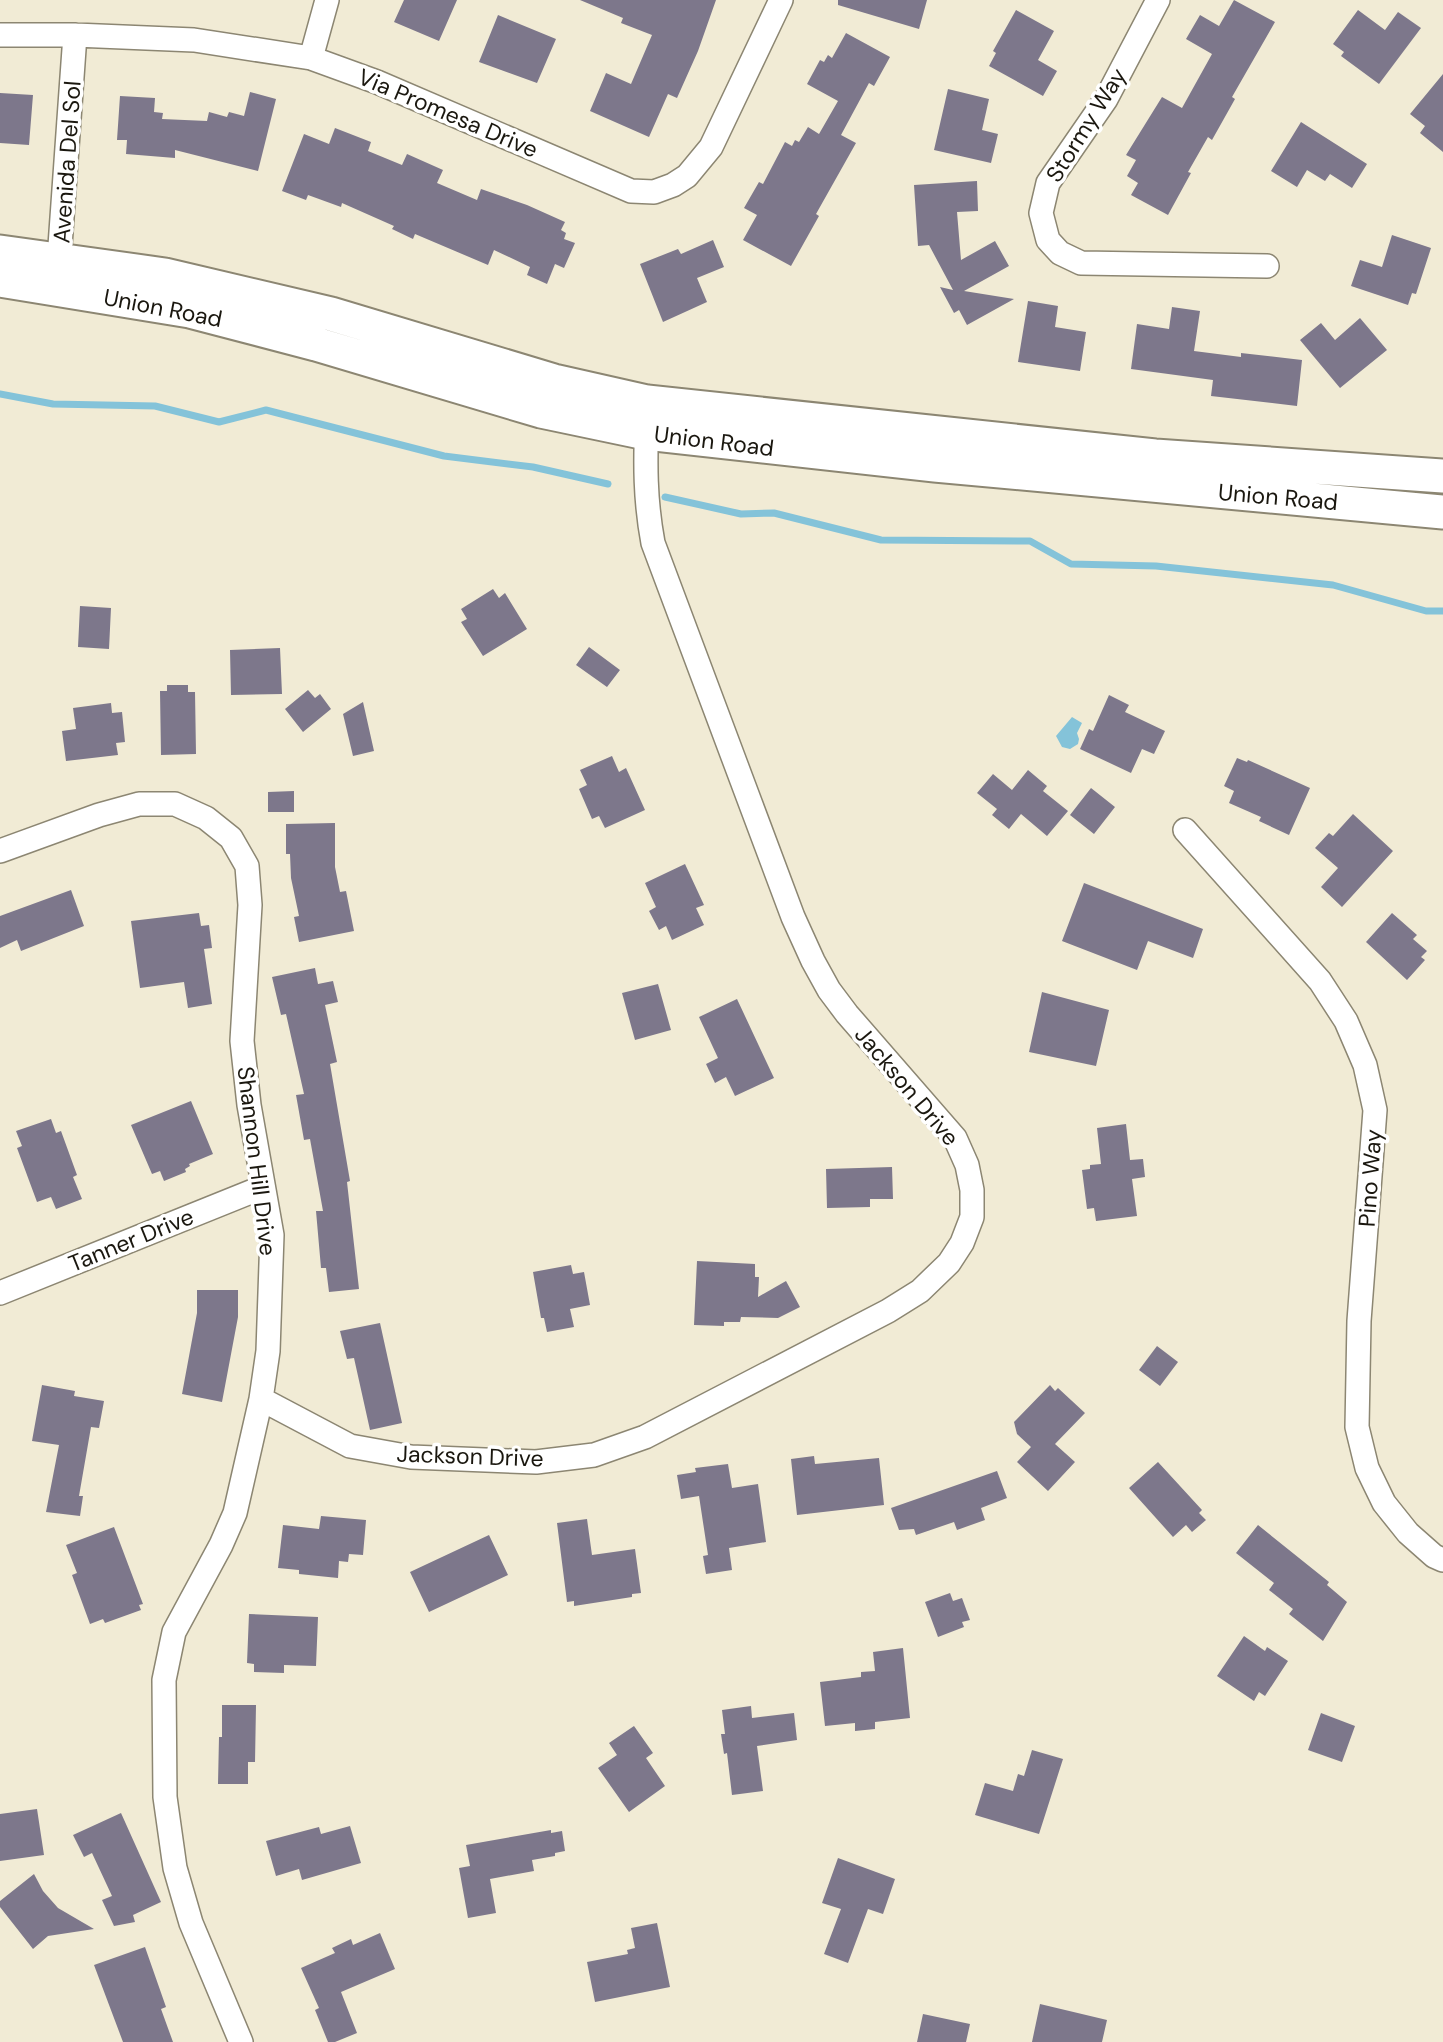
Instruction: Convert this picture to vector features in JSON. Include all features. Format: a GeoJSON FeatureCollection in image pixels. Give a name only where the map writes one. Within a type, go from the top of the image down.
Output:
{"type":"FeatureCollection","features":[{"type":"Feature","properties":{"kind":"main road","name":"Union Road"},"geometry":{"type":"LineString","coordinates":[[0,252],[59,274]]}},
{"type":"Feature","properties":{"kind":"main road","name":"Union Road"},"geometry":{"type":"LineString","coordinates":[[0,280],[59,274],[165,275],[331,314],[554,381],[647,418],[692,440],[1439,512]]}},
{"type":"Feature","properties":{"kind":"main road","name":"Union Road"},"geometry":{"type":"LineString","coordinates":[[647,418],[1155,456],[1442,472]]}},
{"type":"Feature","properties":{"kind":"street"},"geometry":{"type":"LineString","coordinates":[[310,58],[327,0]]}},
{"type":"Feature","properties":{"kind":"street","name":"Via Promesa Drive"},"geometry":{"type":"LineString","coordinates":[[0,35],[194,40],[310,58],[377,82],[631,191],[654,192],[687,176],[711,147],[781,0]]}},
{"type":"Feature","properties":{"kind":"street","name":"Stormy Way"},"geometry":{"type":"LineString","coordinates":[[1158,0],[1105,99],[1048,183],[1041,213],[1048,240],[1060,254],[1081,263],[1267,266]]}},
{"type":"Feature","properties":{"kind":"street","name":"Avenida Del Sol"},"geometry":{"type":"LineString","coordinates":[[59,274],[75,36]]}},
{"type":"Feature","properties":{"kind":"street","name":"Jackson Drive"},"geometry":{"type":"LineString","coordinates":[[261,1399],[350,1446],[411,1457],[536,1462],[594,1455],[645,1437],[888,1311],[920,1291],[949,1263],[972,1217],[972,1190],[967,1164],[955,1138],[829,990],[793,917],[653,543],[646,506],[647,418]]}},
{"type":"Feature","properties":{"kind":"street"},"geometry":{"type":"LineString","coordinates":[[1439,512],[1442,472]]}},
{"type":"Feature","properties":{"kind":"street","name":"Shannon Hill Drive"},"geometry":{"type":"LineString","coordinates":[[0,851],[99,815],[139,804],[176,804],[206,818],[231,838],[247,866],[250,905],[242,1041],[249,1105],[272,1235],[268,1351],[261,1399],[235,1513],[221,1545],[174,1632],[164,1680],[165,1797],[175,1868],[191,1923],[241,2042]]}},
{"type":"Feature","properties":{"kind":"street","name":"Pino Way"},"geometry":{"type":"LineString","coordinates":[[1185,830],[1320,981],[1346,1021],[1365,1065],[1375,1110],[1359,1321],[1357,1427],[1367,1468],[1384,1503],[1408,1533],[1434,1556],[1443,1560]]}},
{"type":"Feature","properties":{"kind":"street","name":"Tanner Drive"},"geometry":{"type":"LineString","coordinates":[[0,1293],[262,1187]]}},
{"type":"Feature","properties":{"kind":"water"},"geometry":{"type":"Polygon","coordinates":[[[1072,717],[1082,723],[1077,733],[1078,744],[1070,749],[1062,747],[1056,736],[1072,717]]]}},
{"type":"Feature","properties":{"kind":"building"},"geometry":{"type":"Polygon","coordinates":[[[404,0],[457,0],[439,41],[394,22],[404,0]]]}},
{"type":"Feature","properties":{"kind":"building"},"geometry":{"type":"Polygon","coordinates":[[[580,0],[716,0],[698,51],[677,98],[668,94],[649,137],[590,111],[606,73],[631,84],[652,35],[621,23],[623,18],[580,0]]]}},
{"type":"Feature","properties":{"kind":"building"},"geometry":{"type":"Polygon","coordinates":[[[838,0],[927,0],[919,29],[838,5],[838,0]]]}},
{"type":"Feature","properties":{"kind":"building"},"geometry":{"type":"Polygon","coordinates":[[[1234,0],[1275,22],[1232,97],[1235,99],[1212,140],[1208,137],[1188,172],[1191,173],[1168,215],[1131,195],[1138,183],[1127,176],[1136,160],[1126,155],[1162,97],[1182,108],[1212,54],[1186,39],[1200,15],[1219,26],[1234,0]]]}},
{"type":"Feature","properties":{"kind":"building"},"geometry":{"type":"Polygon","coordinates":[[[1016,10],[1054,31],[1038,60],[1057,71],[1043,96],[989,66],[996,53],[993,51],[1016,10]]]}},
{"type":"Feature","properties":{"kind":"building"},"geometry":{"type":"Polygon","coordinates":[[[1358,10],[1385,30],[1398,12],[1421,28],[1379,84],[1341,56],[1344,52],[1333,44],[1358,10]]]}},
{"type":"Feature","properties":{"kind":"building"},"geometry":{"type":"Polygon","coordinates":[[[498,15],[556,39],[537,83],[479,62],[498,15]]]}},
{"type":"Feature","properties":{"kind":"building"},"geometry":{"type":"Polygon","coordinates":[[[846,33],[890,57],[874,86],[869,83],[841,135],[856,143],[816,214],[819,216],[791,266],[743,240],[757,215],[744,208],[759,182],[763,184],[785,142],[792,146],[795,140],[799,142],[808,127],[819,134],[838,101],[807,84],[820,60],[824,62],[828,55],[832,58],[846,33]]]}},
{"type":"Feature","properties":{"kind":"building"},"geometry":{"type":"Polygon","coordinates":[[[1443,74],[1443,152],[1420,133],[1425,126],[1410,114],[1443,74]]]}},
{"type":"Feature","properties":{"kind":"building"},"geometry":{"type":"Polygon","coordinates":[[[948,89],[989,99],[982,130],[998,134],[991,163],[934,150],[948,89]]]}},
{"type":"Feature","properties":{"kind":"building"},"geometry":{"type":"Polygon","coordinates":[[[250,92],[276,99],[258,171],[175,150],[175,158],[126,154],[127,140],[117,140],[120,96],[155,98],[154,112],[163,113],[162,119],[207,121],[209,112],[227,117],[229,112],[244,116],[250,92]]]}},
{"type":"Feature","properties":{"kind":"building"},"geometry":{"type":"Polygon","coordinates":[[[0,93],[33,95],[29,145],[0,143],[0,93]]]}},
{"type":"Feature","properties":{"kind":"building"},"geometry":{"type":"Polygon","coordinates":[[[1301,122],[1367,164],[1352,188],[1330,174],[1325,181],[1307,170],[1297,187],[1271,171],[1301,122]]]}},
{"type":"Feature","properties":{"kind":"building"},"geometry":{"type":"Polygon","coordinates":[[[335,128],[371,142],[368,151],[402,165],[407,154],[443,170],[437,183],[477,200],[481,189],[565,222],[561,230],[566,233],[564,239],[575,243],[564,268],[555,264],[547,284],[527,275],[530,267],[494,250],[488,265],[415,234],[413,239],[392,229],[394,226],[342,203],[341,207],[308,195],[306,200],[282,191],[304,134],[329,144],[335,128]]]}},
{"type":"Feature","properties":{"kind":"building"},"geometry":{"type":"Polygon","coordinates":[[[977,181],[978,211],[957,212],[961,260],[995,241],[1009,266],[964,291],[1014,299],[967,325],[959,310],[954,313],[940,287],[953,290],[929,245],[918,246],[914,185],[977,181]]]}},
{"type":"Feature","properties":{"kind":"building"},"geometry":{"type":"Polygon","coordinates":[[[1392,235],[1431,248],[1416,294],[1412,293],[1408,305],[1351,286],[1360,260],[1382,267],[1392,235]]]}},
{"type":"Feature","properties":{"kind":"building"},"geometry":{"type":"Polygon","coordinates":[[[713,240],[724,267],[697,278],[707,302],[663,322],[640,264],[678,249],[681,254],[713,240]]]}},
{"type":"Feature","properties":{"kind":"building"},"geometry":{"type":"Polygon","coordinates":[[[1028,301],[1058,306],[1055,327],[1086,332],[1080,371],[1018,362],[1028,301]]]}},
{"type":"Feature","properties":{"kind":"building"},"geometry":{"type":"Polygon","coordinates":[[[1172,307],[1200,311],[1194,351],[1302,360],[1297,406],[1211,396],[1213,380],[1131,369],[1137,324],[1169,329],[1172,307]]]}},
{"type":"Feature","properties":{"kind":"building"},"geometry":{"type":"Polygon","coordinates":[[[1360,318],[1387,350],[1340,388],[1300,340],[1321,323],[1335,340],[1360,318]]]}},
{"type":"Feature","properties":{"kind":"building"},"geometry":{"type":"Polygon","coordinates":[[[493,589],[499,598],[505,593],[527,629],[483,656],[461,622],[467,619],[461,609],[493,589]]]}},
{"type":"Feature","properties":{"kind":"building"},"geometry":{"type":"Polygon","coordinates":[[[80,606],[111,608],[109,649],[78,647],[80,606]]]}},
{"type":"Feature","properties":{"kind":"building"},"geometry":{"type":"Polygon","coordinates":[[[589,647],[620,670],[607,687],[576,665],[589,647]]]}},
{"type":"Feature","properties":{"kind":"building"},"geometry":{"type":"Polygon","coordinates":[[[280,648],[282,694],[231,695],[230,650],[280,648]]]}},
{"type":"Feature","properties":{"kind":"building"},"geometry":{"type":"Polygon","coordinates":[[[167,685],[188,685],[188,692],[195,692],[196,754],[161,755],[160,691],[167,691],[167,685]]]}},
{"type":"Feature","properties":{"kind":"building"},"geometry":{"type":"Polygon","coordinates":[[[308,690],[315,698],[320,694],[331,709],[303,732],[285,709],[308,690]]]}},
{"type":"Feature","properties":{"kind":"building"},"geometry":{"type":"Polygon","coordinates":[[[1109,695],[1129,705],[1125,712],[1165,731],[1154,754],[1142,749],[1131,773],[1080,749],[1089,729],[1093,731],[1109,695]]]}},
{"type":"Feature","properties":{"kind":"building"},"geometry":{"type":"Polygon","coordinates":[[[363,702],[374,751],[353,756],[343,714],[363,702]]]}},
{"type":"Feature","properties":{"kind":"building"},"geometry":{"type":"Polygon","coordinates":[[[111,703],[112,713],[122,712],[125,742],[116,743],[118,755],[66,761],[62,731],[76,729],[73,708],[111,703]]]}},
{"type":"Feature","properties":{"kind":"building"},"geometry":{"type":"Polygon","coordinates":[[[612,756],[619,772],[626,768],[645,810],[605,828],[599,816],[592,819],[579,789],[587,785],[580,770],[612,756]]]}},
{"type":"Feature","properties":{"kind":"building"},"geometry":{"type":"Polygon","coordinates":[[[1237,758],[1247,762],[1248,760],[1310,788],[1289,835],[1259,821],[1261,817],[1229,803],[1234,791],[1224,786],[1237,758]]]}},
{"type":"Feature","properties":{"kind":"building"},"geometry":{"type":"Polygon","coordinates":[[[1028,770],[1047,786],[1043,791],[1068,811],[1047,836],[1021,814],[1009,829],[992,815],[997,809],[977,793],[993,774],[1012,790],[1028,770]]]}},
{"type":"Feature","properties":{"kind":"building"},"geometry":{"type":"Polygon","coordinates":[[[1091,788],[1115,807],[1094,834],[1070,815],[1091,788]]]}},
{"type":"Feature","properties":{"kind":"building"},"geometry":{"type":"Polygon","coordinates":[[[294,791],[294,812],[268,812],[268,792],[294,791]]]}},
{"type":"Feature","properties":{"kind":"building"},"geometry":{"type":"Polygon","coordinates":[[[1353,814],[1393,851],[1342,907],[1321,887],[1338,868],[1315,848],[1329,833],[1333,836],[1353,814]]]}},
{"type":"Feature","properties":{"kind":"building"},"geometry":{"type":"Polygon","coordinates":[[[335,823],[335,867],[340,892],[346,891],[354,931],[299,942],[294,917],[299,916],[291,878],[290,854],[286,854],[286,824],[335,823]]]}},
{"type":"Feature","properties":{"kind":"building"},"geometry":{"type":"Polygon","coordinates":[[[685,864],[704,905],[696,908],[704,925],[672,940],[666,926],[659,930],[649,911],[656,907],[645,883],[685,864]]]}},
{"type":"Feature","properties":{"kind":"building"},"geometry":{"type":"Polygon","coordinates":[[[1084,883],[1203,929],[1193,958],[1148,941],[1137,970],[1062,941],[1084,883]]]}},
{"type":"Feature","properties":{"kind":"building"},"geometry":{"type":"Polygon","coordinates":[[[71,890],[84,926],[21,951],[17,940],[0,948],[0,916],[71,890]]]}},
{"type":"Feature","properties":{"kind":"building"},"geometry":{"type":"Polygon","coordinates":[[[199,913],[201,926],[209,925],[212,948],[204,949],[212,1004],[188,1008],[184,982],[140,988],[131,921],[199,913]]]}},
{"type":"Feature","properties":{"kind":"building"},"geometry":{"type":"Polygon","coordinates":[[[1392,913],[1417,935],[1413,939],[1427,951],[1421,957],[1425,960],[1407,980],[1366,942],[1392,913]]]}},
{"type":"Feature","properties":{"kind":"building"},"geometry":{"type":"Polygon","coordinates":[[[315,968],[318,984],[333,981],[338,1002],[325,1005],[337,1062],[330,1064],[350,1181],[347,1182],[359,1289],[329,1292],[326,1268],[321,1268],[316,1211],[323,1211],[310,1139],[304,1140],[296,1095],[304,1094],[286,1014],[281,1015],[272,977],[315,968]]]}},
{"type":"Feature","properties":{"kind":"building"},"geometry":{"type":"Polygon","coordinates":[[[658,984],[671,1030],[635,1040],[622,993],[658,984]]]}},
{"type":"Feature","properties":{"kind":"building"},"geometry":{"type":"Polygon","coordinates":[[[1042,992],[1109,1010],[1096,1066],[1029,1052],[1042,992]]]}},
{"type":"Feature","properties":{"kind":"building"},"geometry":{"type":"Polygon","coordinates":[[[737,999],[774,1078],[735,1096],[726,1077],[715,1083],[706,1064],[718,1058],[699,1017],[737,999]]]}},
{"type":"Feature","properties":{"kind":"building"},"geometry":{"type":"Polygon","coordinates":[[[191,1101],[213,1154],[189,1164],[186,1172],[164,1181],[160,1171],[152,1174],[131,1125],[191,1101]]]}},
{"type":"Feature","properties":{"kind":"building"},"geometry":{"type":"Polygon","coordinates":[[[51,1119],[56,1133],[61,1131],[77,1175],[73,1177],[82,1199],[56,1209],[51,1197],[37,1202],[17,1148],[22,1146],[16,1131],[51,1119]]]}},
{"type":"Feature","properties":{"kind":"building"},"geometry":{"type":"Polygon","coordinates":[[[1126,1124],[1130,1160],[1143,1159],[1145,1177],[1132,1179],[1137,1216],[1096,1221],[1094,1208],[1087,1209],[1082,1170],[1090,1169],[1090,1165],[1101,1164],[1097,1128],[1126,1124]]]}},
{"type":"Feature","properties":{"kind":"building"},"geometry":{"type":"Polygon","coordinates":[[[892,1167],[893,1199],[870,1199],[870,1207],[827,1208],[826,1169],[892,1167]]]}},
{"type":"Feature","properties":{"kind":"building"},"geometry":{"type":"Polygon","coordinates":[[[697,1261],[755,1264],[755,1277],[759,1277],[758,1297],[786,1281],[800,1307],[778,1318],[741,1317],[740,1322],[724,1322],[724,1326],[694,1325],[697,1261]]]}},
{"type":"Feature","properties":{"kind":"building"},"geometry":{"type":"Polygon","coordinates":[[[571,1265],[573,1274],[584,1272],[590,1305],[570,1309],[574,1327],[547,1332],[544,1318],[541,1318],[533,1272],[571,1265]]]}},
{"type":"Feature","properties":{"kind":"building"},"geometry":{"type":"Polygon","coordinates":[[[197,1290],[238,1290],[238,1317],[222,1402],[182,1394],[197,1313],[197,1290]]]}},
{"type":"Feature","properties":{"kind":"building"},"geometry":{"type":"Polygon","coordinates":[[[380,1323],[402,1423],[370,1430],[354,1358],[347,1359],[340,1331],[380,1323]]]}},
{"type":"Feature","properties":{"kind":"building"},"geometry":{"type":"Polygon","coordinates":[[[1157,1346],[1178,1362],[1160,1386],[1139,1370],[1157,1346]]]}},
{"type":"Feature","properties":{"kind":"building"},"geometry":{"type":"Polygon","coordinates":[[[42,1385],[75,1391],[74,1396],[104,1401],[99,1428],[91,1427],[79,1496],[83,1496],[80,1516],[46,1512],[59,1445],[32,1441],[42,1385]]]}},
{"type":"Feature","properties":{"kind":"building"},"geometry":{"type":"Polygon","coordinates":[[[1050,1385],[1055,1391],[1058,1388],[1085,1413],[1055,1444],[1075,1462],[1048,1491],[1017,1462],[1031,1447],[1017,1434],[1014,1422],[1050,1385]]]}},
{"type":"Feature","properties":{"kind":"building"},"geometry":{"type":"Polygon","coordinates":[[[814,1456],[815,1464],[879,1458],[884,1505],[797,1515],[791,1459],[814,1456]]]}},
{"type":"Feature","properties":{"kind":"building"},"geometry":{"type":"Polygon","coordinates":[[[1158,1462],[1202,1510],[1199,1513],[1206,1520],[1192,1532],[1186,1525],[1173,1537],[1129,1488],[1158,1462]]]}},
{"type":"Feature","properties":{"kind":"building"},"geometry":{"type":"Polygon","coordinates":[[[728,1464],[732,1488],[758,1484],[766,1542],[729,1548],[732,1570],[706,1574],[703,1556],[708,1555],[699,1496],[681,1499],[677,1475],[696,1472],[695,1468],[728,1464]]]}},
{"type":"Feature","properties":{"kind":"building"},"geometry":{"type":"Polygon","coordinates":[[[997,1471],[1007,1498],[981,1508],[985,1520],[957,1530],[954,1522],[916,1535],[914,1529],[899,1530],[891,1508],[997,1471]]]}},
{"type":"Feature","properties":{"kind":"building"},"geometry":{"type":"Polygon","coordinates":[[[321,1516],[366,1520],[363,1555],[349,1554],[348,1562],[339,1561],[338,1578],[299,1574],[299,1570],[278,1568],[283,1525],[319,1529],[321,1516]]]}},
{"type":"Feature","properties":{"kind":"building"},"geometry":{"type":"Polygon","coordinates":[[[587,1519],[592,1555],[635,1549],[641,1593],[632,1594],[632,1597],[574,1606],[574,1601],[567,1602],[557,1523],[587,1519]]]}},
{"type":"Feature","properties":{"kind":"building"},"geometry":{"type":"Polygon","coordinates":[[[1258,1525],[1329,1582],[1327,1585],[1347,1602],[1323,1641],[1289,1614],[1293,1609],[1269,1590],[1274,1583],[1236,1553],[1258,1525]]]}},
{"type":"Feature","properties":{"kind":"building"},"geometry":{"type":"Polygon","coordinates":[[[114,1527],[143,1604],[139,1605],[141,1610],[105,1623],[103,1619],[90,1624],[72,1575],[77,1573],[66,1545],[114,1527]]]}},
{"type":"Feature","properties":{"kind":"building"},"geometry":{"type":"Polygon","coordinates":[[[489,1535],[508,1575],[429,1612],[410,1572],[489,1535]]]}},
{"type":"Feature","properties":{"kind":"building"},"geometry":{"type":"Polygon","coordinates":[[[950,1593],[953,1601],[962,1598],[970,1620],[962,1622],[964,1627],[938,1637],[925,1602],[950,1593]]]}},
{"type":"Feature","properties":{"kind":"building"},"geometry":{"type":"Polygon","coordinates":[[[249,1614],[318,1617],[316,1666],[284,1665],[284,1673],[254,1672],[254,1664],[247,1663],[249,1614]]]}},
{"type":"Feature","properties":{"kind":"building"},"geometry":{"type":"Polygon","coordinates":[[[1244,1636],[1265,1651],[1267,1647],[1288,1661],[1265,1696],[1259,1692],[1254,1701],[1217,1676],[1244,1636]]]}},
{"type":"Feature","properties":{"kind":"building"},"geometry":{"type":"Polygon","coordinates":[[[903,1648],[910,1718],[875,1722],[875,1729],[855,1731],[855,1723],[825,1726],[820,1682],[861,1677],[861,1672],[875,1671],[873,1652],[903,1648]]]}},
{"type":"Feature","properties":{"kind":"building"},"geometry":{"type":"Polygon","coordinates":[[[222,1705],[256,1705],[255,1762],[248,1762],[248,1784],[218,1784],[222,1705]]]}},
{"type":"Feature","properties":{"kind":"building"},"geometry":{"type":"Polygon","coordinates":[[[751,1706],[752,1718],[794,1713],[797,1740],[757,1746],[763,1791],[732,1795],[727,1753],[724,1754],[721,1734],[725,1734],[722,1710],[751,1706]]]}},
{"type":"Feature","properties":{"kind":"building"},"geometry":{"type":"Polygon","coordinates":[[[1321,1713],[1355,1726],[1342,1762],[1308,1750],[1321,1713]]]}},
{"type":"Feature","properties":{"kind":"building"},"geometry":{"type":"Polygon","coordinates":[[[634,1726],[653,1753],[646,1758],[665,1786],[629,1812],[598,1768],[617,1755],[609,1743],[634,1726]]]}},
{"type":"Feature","properties":{"kind":"building"},"geometry":{"type":"Polygon","coordinates":[[[1032,1750],[1063,1759],[1039,1834],[975,1815],[985,1783],[1013,1791],[1018,1774],[1024,1776],[1032,1750]]]}},
{"type":"Feature","properties":{"kind":"building"},"geometry":{"type":"Polygon","coordinates":[[[37,1809],[44,1855],[0,1861],[0,1814],[37,1809]]]}},
{"type":"Feature","properties":{"kind":"building"},"geometry":{"type":"Polygon","coordinates":[[[121,1813],[161,1902],[133,1915],[135,1922],[114,1926],[102,1900],[112,1896],[92,1853],[84,1857],[73,1835],[121,1813]]]}},
{"type":"Feature","properties":{"kind":"building"},"geometry":{"type":"Polygon","coordinates":[[[350,1826],[361,1863],[302,1880],[299,1869],[276,1876],[266,1841],[319,1827],[321,1834],[350,1826]]]}},
{"type":"Feature","properties":{"kind":"building"},"geometry":{"type":"Polygon","coordinates":[[[551,1830],[551,1833],[562,1831],[565,1851],[555,1853],[555,1856],[532,1860],[534,1871],[490,1879],[496,1913],[468,1918],[459,1868],[470,1866],[466,1845],[551,1830]]]}},
{"type":"Feature","properties":{"kind":"building"},"geometry":{"type":"Polygon","coordinates":[[[838,1858],[895,1879],[883,1914],[868,1909],[848,1963],[824,1954],[841,1909],[822,1903],[838,1858]]]}},
{"type":"Feature","properties":{"kind":"building"},"geometry":{"type":"Polygon","coordinates":[[[34,1874],[43,1891],[58,1908],[94,1929],[48,1936],[33,1949],[0,1907],[0,1901],[34,1874]]]}},
{"type":"Feature","properties":{"kind":"building"},"geometry":{"type":"Polygon","coordinates":[[[657,1923],[670,1987],[595,2002],[587,1962],[628,1954],[627,1950],[635,1948],[631,1928],[657,1923]]]}},
{"type":"Feature","properties":{"kind":"building"},"geometry":{"type":"Polygon","coordinates":[[[380,1933],[395,1969],[341,1992],[357,2033],[328,2042],[315,2010],[319,2008],[301,1968],[335,1953],[332,1948],[351,1939],[353,1945],[380,1933]]]}},
{"type":"Feature","properties":{"kind":"building"},"geometry":{"type":"Polygon","coordinates":[[[145,1947],[166,2007],[161,2009],[173,2042],[123,2042],[94,1965],[145,1947]]]}},
{"type":"Feature","properties":{"kind":"building"},"geometry":{"type":"Polygon","coordinates":[[[1040,2004],[1107,2020],[1102,2042],[1032,2042],[1040,2004]]]}},
{"type":"Feature","properties":{"kind":"building"},"geometry":{"type":"Polygon","coordinates":[[[923,2014],[970,2024],[966,2042],[917,2042],[923,2014]]]}},
{"type":"Feature","properties":{"kind":"waterway"},"geometry":{"type":"LineString","coordinates":[[0,394],[53,404],[155,406],[219,422],[266,410],[444,456],[533,467],[608,484]]}},
{"type":"Feature","properties":{"kind":"waterway"},"geometry":{"type":"LineString","coordinates":[[665,497],[741,514],[774,513],[881,540],[1030,541],[1071,564],[1156,566],[1333,585],[1426,611],[1443,611]]}}]}
